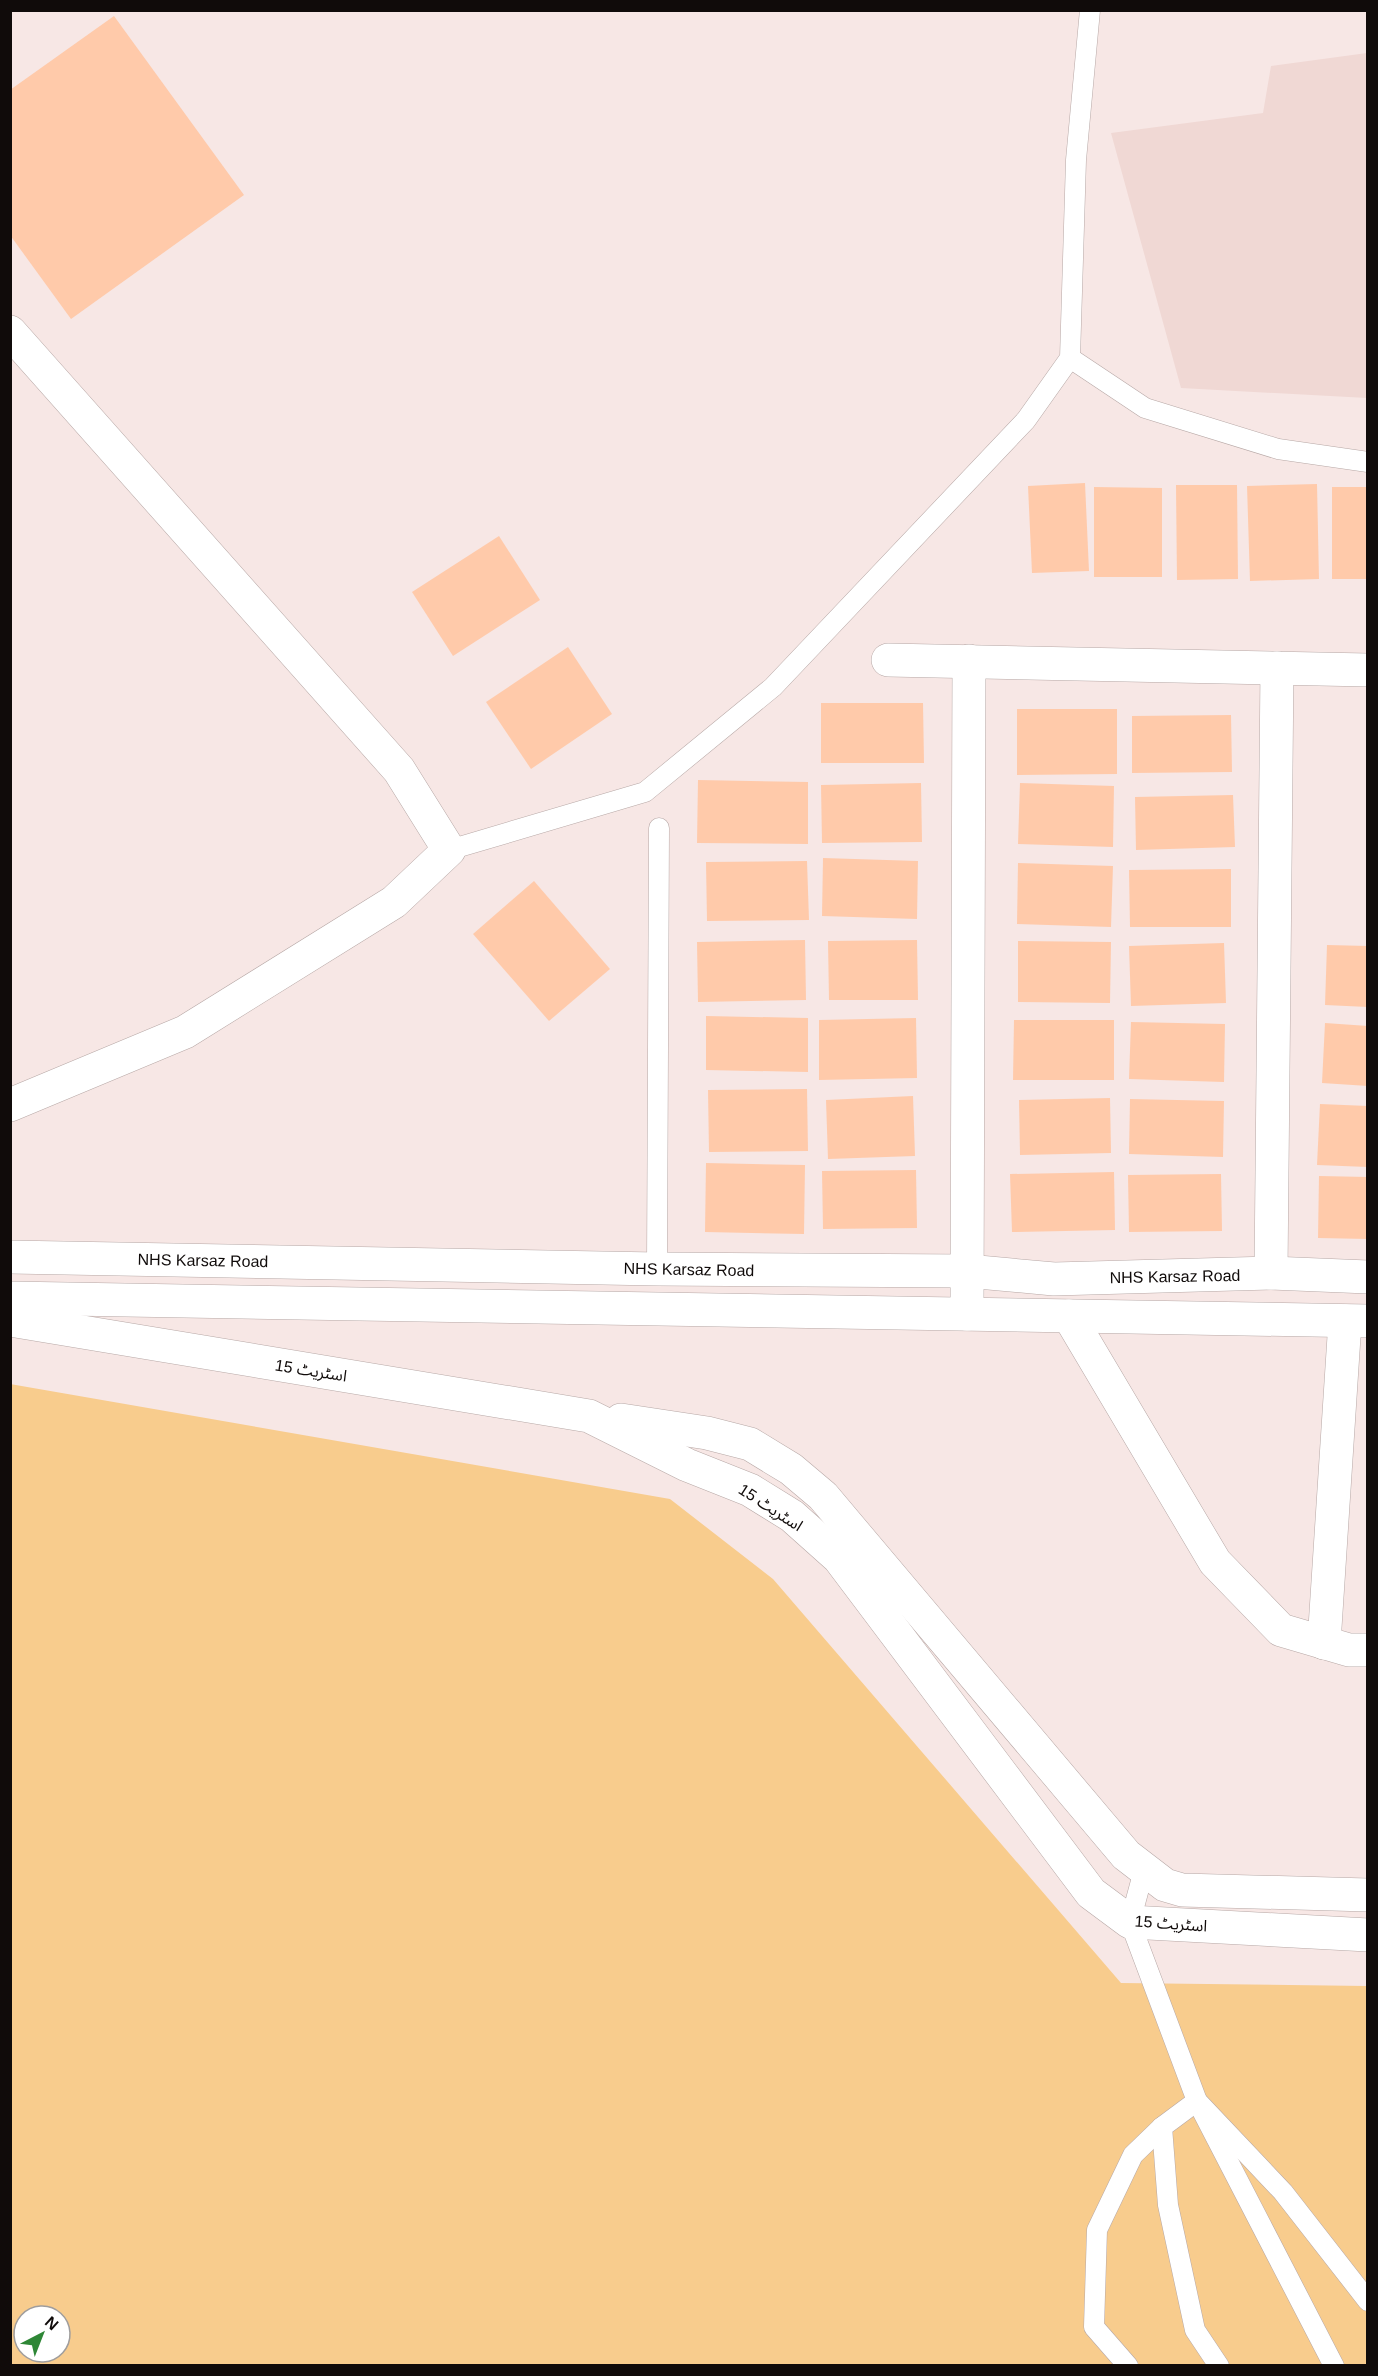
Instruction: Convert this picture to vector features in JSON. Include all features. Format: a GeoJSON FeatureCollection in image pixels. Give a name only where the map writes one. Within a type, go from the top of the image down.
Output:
{"type":"FeatureCollection","features":[{"type":"Feature","properties":{"kind":"street"},"geometry":{"type":"LineString","coordinates":[[10,332],[399,770],[449,850],[394,902],[185,1032],[10,1105]]}},
{"type":"Feature","properties":{"kind":"street"},"geometry":{"type":"LineString","coordinates":[[888,660],[1368,670]]}},
{"type":"Feature","properties":{"kind":"street"},"geometry":{"type":"LineString","coordinates":[[967,1314],[969,661]]}},
{"type":"Feature","properties":{"kind":"street"},"geometry":{"type":"LineString","coordinates":[[1271,1274],[1276,668]]}},
{"type":"Feature","properties":{"kind":"street","name":"NHS Karsaz Road"},"geometry":{"type":"LineString","coordinates":[[10,1257],[657,1269],[967,1271],[1054,1278],[1271,1274],[1368,1277]]}},
{"type":"Feature","properties":{"kind":"street"},"geometry":{"type":"LineString","coordinates":[[273,1302],[274,1262]]}},
{"type":"Feature","properties":{"kind":"street"},"geometry":{"type":"LineString","coordinates":[[1303,1320],[1305,1275]]}},
{"type":"Feature","properties":{"kind":"street"},"geometry":{"type":"LineString","coordinates":[[10,1298],[1356,1321],[1324,1642]]}},
{"type":"Feature","properties":{"kind":"street"},"geometry":{"type":"LineString","coordinates":[[1069,1316],[1215,1562],[1281,1630],[1349,1650],[1368,1650]]}},
{"type":"Feature","properties":{"kind":"street","name":"اسٹریٹ 15"},"geometry":{"type":"LineString","coordinates":[[10,1320],[589,1416],[687,1465],[750,1490],[792,1516],[839,1558],[1091,1893],[1130,1922],[1368,1935]]}},
{"type":"Feature","properties":{"kind":"street"},"geometry":{"type":"LineString","coordinates":[[589,1416],[706,1433],[750,1444],[791,1469],[823,1496],[1126,1855],[1165,1885],[1182,1890],[1368,1895]]}},
{"type":"Feature","properties":{"kind":"lane"},"geometry":{"type":"LineString","coordinates":[[449,850],[645,792],[781,679],[1026,420],[1070,358],[1076,160],[1090,10]]}},
{"type":"Feature","properties":{"kind":"lane"},"geometry":{"type":"LineString","coordinates":[[1070,358],[1145,408],[1278,449],[1368,462]]}},
{"type":"Feature","properties":{"kind":"lane"},"geometry":{"type":"LineString","coordinates":[[657,1269],[659,828]]}},
{"type":"Feature","properties":{"kind":"lane"},"geometry":{"type":"LineString","coordinates":[[1144,1870],[1130,1922],[1197,2101],[1334,2366]]}},
{"type":"Feature","properties":{"kind":"lane"},"geometry":{"type":"LineString","coordinates":[[1128,2366],[1094,2327],[1097,2230],[1132,2155],[1162,2127],[1197,2101]]}},
{"type":"Feature","properties":{"kind":"lane"},"geometry":{"type":"LineString","coordinates":[[1197,2101],[1283,2192],[1368,2301]]}},
{"type":"Feature","properties":{"kind":"lane"},"geometry":{"type":"LineString","coordinates":[[1162,2127],[1168,2205],[1195,2331],[1219,2366]]}},
{"type":"Feature","properties":{"kind":"shaded area"},"geometry":{"type":"Polygon","coordinates":[[[1367,53],[1367,398],[1181,388],[1111,133],[1263,113],[1271,66],[1367,53]]]}},
{"type":"Feature","properties":{"kind":"shaded area"},"geometry":{"type":"Polygon","coordinates":[[[10,1384],[670,1499],[773,1579],[1121,1983],[1367,1986],[1367,2365],[11,2365],[10,1384]]]}},
{"type":"Feature","properties":{"kind":"building"},"geometry":{"type":"Polygon","coordinates":[[[114,16],[244,195],[71,319],[10,235],[10,90],[114,16]]]}},
{"type":"Feature","properties":{"kind":"building"},"geometry":{"type":"Polygon","coordinates":[[[1085,483],[1089,571],[1032,573],[1028,486],[1085,483]]]}},
{"type":"Feature","properties":{"kind":"building"},"geometry":{"type":"Polygon","coordinates":[[[1317,484],[1319,579],[1250,581],[1247,486],[1317,484]]]}},
{"type":"Feature","properties":{"kind":"building"},"geometry":{"type":"Polygon","coordinates":[[[1176,485],[1237,485],[1238,579],[1177,580],[1176,485]]]}},
{"type":"Feature","properties":{"kind":"building"},"geometry":{"type":"Polygon","coordinates":[[[1094,487],[1162,488],[1162,577],[1094,577],[1094,487]]]}},
{"type":"Feature","properties":{"kind":"building"},"geometry":{"type":"Polygon","coordinates":[[[1332,487],[1368,487],[1368,579],[1332,579],[1332,487]]]}},
{"type":"Feature","properties":{"kind":"building"},"geometry":{"type":"Polygon","coordinates":[[[499,536],[540,600],[453,656],[412,592],[499,536]]]}},
{"type":"Feature","properties":{"kind":"building"},"geometry":{"type":"Polygon","coordinates":[[[568,647],[612,714],[531,769],[486,702],[568,647]]]}},
{"type":"Feature","properties":{"kind":"building"},"geometry":{"type":"Polygon","coordinates":[[[821,703],[923,703],[924,763],[821,763],[821,703]]]}},
{"type":"Feature","properties":{"kind":"building"},"geometry":{"type":"Polygon","coordinates":[[[1017,709],[1117,709],[1117,774],[1017,775],[1017,709]]]}},
{"type":"Feature","properties":{"kind":"building"},"geometry":{"type":"Polygon","coordinates":[[[1231,715],[1232,772],[1132,773],[1132,716],[1231,715]]]}},
{"type":"Feature","properties":{"kind":"building"},"geometry":{"type":"Polygon","coordinates":[[[698,780],[808,782],[808,844],[697,843],[698,780]]]}},
{"type":"Feature","properties":{"kind":"building"},"geometry":{"type":"Polygon","coordinates":[[[921,783],[922,842],[822,843],[821,785],[921,783]]]}},
{"type":"Feature","properties":{"kind":"building"},"geometry":{"type":"Polygon","coordinates":[[[1020,783],[1114,786],[1113,847],[1018,844],[1020,783]]]}},
{"type":"Feature","properties":{"kind":"building"},"geometry":{"type":"Polygon","coordinates":[[[1233,795],[1235,847],[1136,850],[1135,797],[1233,795]]]}},
{"type":"Feature","properties":{"kind":"building"},"geometry":{"type":"Polygon","coordinates":[[[823,858],[918,861],[917,919],[822,916],[823,858]]]}},
{"type":"Feature","properties":{"kind":"building"},"geometry":{"type":"Polygon","coordinates":[[[807,861],[809,920],[707,921],[706,862],[807,861]]]}},
{"type":"Feature","properties":{"kind":"building"},"geometry":{"type":"Polygon","coordinates":[[[1018,863],[1113,866],[1111,927],[1017,924],[1018,863]]]}},
{"type":"Feature","properties":{"kind":"building"},"geometry":{"type":"Polygon","coordinates":[[[1231,869],[1231,927],[1130,927],[1129,870],[1231,869]]]}},
{"type":"Feature","properties":{"kind":"building"},"geometry":{"type":"Polygon","coordinates":[[[534,881],[610,969],[549,1021],[473,934],[534,881]]]}},
{"type":"Feature","properties":{"kind":"building"},"geometry":{"type":"Polygon","coordinates":[[[805,940],[806,1000],[698,1002],[697,942],[805,940]]]}},
{"type":"Feature","properties":{"kind":"building"},"geometry":{"type":"Polygon","coordinates":[[[917,940],[918,1000],[829,1000],[828,941],[917,940]]]}},
{"type":"Feature","properties":{"kind":"building"},"geometry":{"type":"Polygon","coordinates":[[[1018,941],[1111,942],[1110,1003],[1018,1002],[1018,941]]]}},
{"type":"Feature","properties":{"kind":"building"},"geometry":{"type":"Polygon","coordinates":[[[1224,943],[1226,1003],[1131,1006],[1129,946],[1224,943]]]}},
{"type":"Feature","properties":{"kind":"building"},"geometry":{"type":"Polygon","coordinates":[[[1327,945],[1368,946],[1368,1007],[1325,1005],[1327,945]]]}},
{"type":"Feature","properties":{"kind":"building"},"geometry":{"type":"Polygon","coordinates":[[[706,1016],[808,1018],[808,1072],[706,1070],[706,1016]]]}},
{"type":"Feature","properties":{"kind":"building"},"geometry":{"type":"Polygon","coordinates":[[[916,1018],[917,1078],[819,1080],[819,1020],[916,1018]]]}},
{"type":"Feature","properties":{"kind":"building"},"geometry":{"type":"Polygon","coordinates":[[[1014,1020],[1114,1020],[1114,1080],[1013,1080],[1014,1020]]]}},
{"type":"Feature","properties":{"kind":"building"},"geometry":{"type":"Polygon","coordinates":[[[1131,1022],[1225,1024],[1224,1082],[1129,1079],[1131,1022]]]}},
{"type":"Feature","properties":{"kind":"building"},"geometry":{"type":"Polygon","coordinates":[[[1325,1023],[1368,1026],[1368,1086],[1322,1083],[1325,1023]]]}},
{"type":"Feature","properties":{"kind":"building"},"geometry":{"type":"Polygon","coordinates":[[[807,1089],[808,1151],[709,1152],[708,1090],[807,1089]]]}},
{"type":"Feature","properties":{"kind":"building"},"geometry":{"type":"Polygon","coordinates":[[[913,1096],[915,1156],[828,1159],[826,1100],[913,1096]]]}},
{"type":"Feature","properties":{"kind":"building"},"geometry":{"type":"Polygon","coordinates":[[[1110,1098],[1111,1153],[1020,1155],[1019,1100],[1110,1098]]]}},
{"type":"Feature","properties":{"kind":"building"},"geometry":{"type":"Polygon","coordinates":[[[1130,1099],[1224,1101],[1223,1157],[1129,1154],[1130,1099]]]}},
{"type":"Feature","properties":{"kind":"building"},"geometry":{"type":"Polygon","coordinates":[[[1320,1104],[1368,1106],[1368,1167],[1317,1165],[1320,1104]]]}},
{"type":"Feature","properties":{"kind":"building"},"geometry":{"type":"Polygon","coordinates":[[[706,1163],[805,1165],[804,1234],[705,1232],[706,1163]]]}},
{"type":"Feature","properties":{"kind":"building"},"geometry":{"type":"Polygon","coordinates":[[[916,1170],[917,1228],[823,1229],[822,1171],[916,1170]]]}},
{"type":"Feature","properties":{"kind":"building"},"geometry":{"type":"Polygon","coordinates":[[[1114,1172],[1115,1230],[1012,1232],[1010,1174],[1114,1172]]]}},
{"type":"Feature","properties":{"kind":"building"},"geometry":{"type":"Polygon","coordinates":[[[1221,1174],[1222,1231],[1129,1232],[1128,1175],[1221,1174]]]}},
{"type":"Feature","properties":{"kind":"building"},"geometry":{"type":"Polygon","coordinates":[[[1319,1176],[1368,1177],[1368,1239],[1318,1238],[1319,1176]]]}}]}
